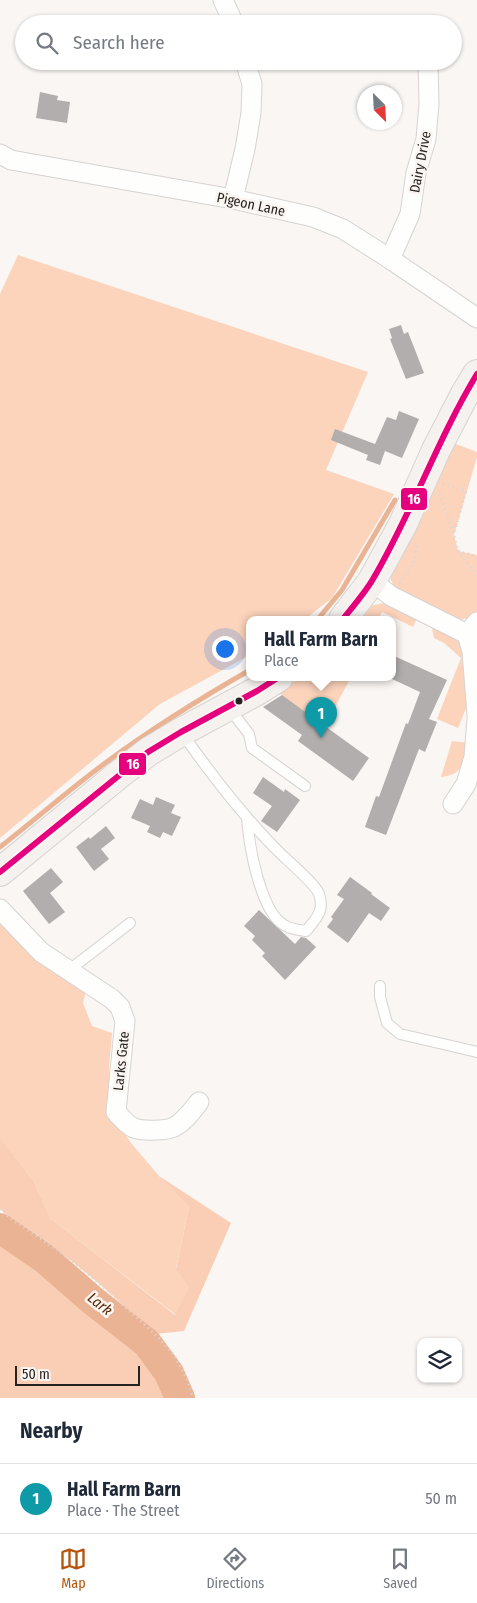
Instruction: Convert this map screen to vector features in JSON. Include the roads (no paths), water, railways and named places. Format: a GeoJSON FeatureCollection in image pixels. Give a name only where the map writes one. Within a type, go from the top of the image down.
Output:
{"type":"FeatureCollection","features":[{"type":"Feature","properties":{"kind":"main road"},"geometry":{"type":"LineString","coordinates":[[345,616],[372,582],[403,524],[431,479],[436,450],[477,374]]}},
{"type":"Feature","properties":{"kind":"main road"},"geometry":{"type":"LineString","coordinates":[[0,872],[116,776],[148,752],[273,681]]}},
{"type":"Feature","properties":{"kind":"street"},"geometry":{"type":"LineString","coordinates":[[223,0],[230,15]]}},
{"type":"Feature","properties":{"kind":"street"},"geometry":{"type":"LineString","coordinates":[[233,199],[245,149],[251,113],[252,84],[248,70]]}},
{"type":"Feature","properties":{"kind":"street","name":"Dairy Drive"},"geometry":{"type":"LineString","coordinates":[[390,259],[410,214],[416,173],[426,139],[430,104],[428,70]]}},
{"type":"Feature","properties":{"kind":"street","name":"Pigeon Lane"},"geometry":{"type":"LineString","coordinates":[[0,154],[11,160],[233,199],[314,217],[343,229],[477,318]]}},
{"type":"Feature","properties":{"kind":"street"},"geometry":{"type":"LineString","coordinates":[[372,582],[391,596],[472,628],[477,717],[474,757],[466,784],[453,804]]}},
{"type":"Feature","properties":{"kind":"street","name":"Larks Gate"},"geometry":{"type":"LineString","coordinates":[[0,908],[41,952],[112,998],[120,1007],[125,1021],[116,1112],[135,1128],[168,1130],[188,1116],[200,1102]]}},
{"type":"Feature","properties":{"kind":"lane"},"geometry":{"type":"LineString","coordinates":[[228,707],[250,734],[252,748],[304,786]]}},
{"type":"Feature","properties":{"kind":"lane"},"geometry":{"type":"LineString","coordinates":[[181,732],[206,769],[247,818],[274,848],[318,891],[322,905],[317,917],[306,931],[292,929],[283,925],[271,913],[251,854],[247,818]]}},
{"type":"Feature","properties":{"kind":"lane"},"geometry":{"type":"LineString","coordinates":[[68,971],[130,923]]}},
{"type":"Feature","properties":{"kind":"lane"},"geometry":{"type":"LineString","coordinates":[[380,986],[380,997],[387,1023],[400,1034],[477,1052]]}},
{"type":"Feature","properties":{"kind":"waterway"},"geometry":{"type":"LineString","coordinates":[[320,616],[342,590],[395,500]]}},
{"type":"Feature","properties":{"kind":"waterway"},"geometry":{"type":"LineString","coordinates":[[0,847],[125,749],[213,691],[246,672]]}},
{"type":"Feature","properties":{"kind":"waterway","name":"Lark"},"geometry":{"type":"LineString","coordinates":[[0,1228],[45,1259],[92,1300],[147,1343],[169,1373],[180,1398]]}},
{"type":"Feature","properties":{"kind":"place","name":"Hall Farm Barn"},"geometry":{"type":"Point","coordinates":[321,738]}}]}
